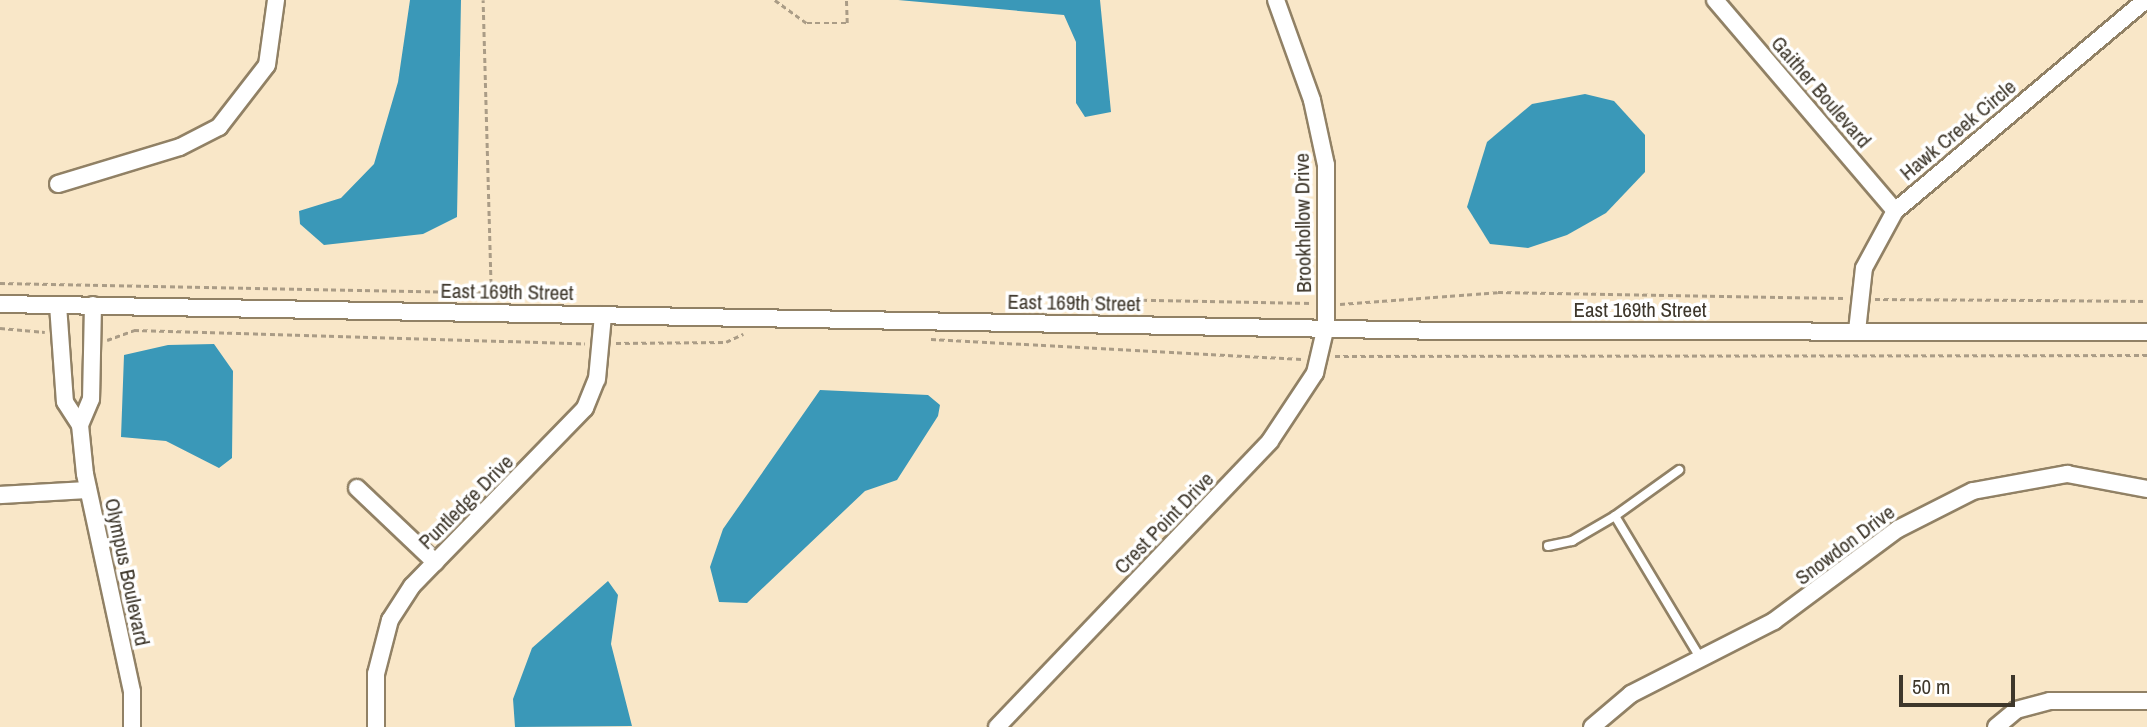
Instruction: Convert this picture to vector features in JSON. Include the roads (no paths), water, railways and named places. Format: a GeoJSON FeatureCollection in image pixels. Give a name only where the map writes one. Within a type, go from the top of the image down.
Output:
{"type":"FeatureCollection","features":[{"type":"Feature","properties":{"kind":"street"},"geometry":{"type":"LineString","coordinates":[[58,184],[180,147],[219,127],[267,65],[276,0]]}},
{"type":"Feature","properties":{"kind":"street","name":"Brookhollow Drive"},"geometry":{"type":"LineString","coordinates":[[1276,0],[1321,133],[1326,326]]}},
{"type":"Feature","properties":{"kind":"street","name":"Gaither Boulevard"},"geometry":{"type":"LineString","coordinates":[[1714,0],[1895,211]]}},
{"type":"Feature","properties":{"kind":"street","name":"Hawk Creek Circle"},"geometry":{"type":"LineString","coordinates":[[1857,331],[1864,268],[1895,211],[2146,0]]}},
{"type":"Feature","properties":{"kind":"street","name":"East 169th Street"},"geometry":{"type":"LineString","coordinates":[[0,303],[1326,326],[2147,332]]}},
{"type":"Feature","properties":{"kind":"street","name":"Olympus Boulevard"},"geometry":{"type":"LineString","coordinates":[[58,304],[65,402],[80,425],[88,490],[132,692],[132,727]]}},
{"type":"Feature","properties":{"kind":"street","name":"Olympus Boulevard"},"geometry":{"type":"LineString","coordinates":[[80,425],[92,399],[93,305]]}},
{"type":"Feature","properties":{"kind":"street","name":"Puntledge Drive"},"geometry":{"type":"LineString","coordinates":[[376,727],[384,638],[400,603],[435,562],[575,422],[593,394],[603,315]]}},
{"type":"Feature","properties":{"kind":"street","name":"Crest Point Drive"},"geometry":{"type":"LineString","coordinates":[[997,727],[1270,441],[1304,393],[1326,326]]}},
{"type":"Feature","properties":{"kind":"street","name":"Snowdon Drive"},"geometry":{"type":"LineString","coordinates":[[1592,727],[1631,694],[1702,661],[1795,608],[1898,529],[1973,491],[2067,474],[2147,489]]}},
{"type":"Feature","properties":{"kind":"street"},"geometry":{"type":"LineString","coordinates":[[357,488],[435,562]]}},
{"type":"Feature","properties":{"kind":"street"},"geometry":{"type":"LineString","coordinates":[[0,495],[88,490]]}},
{"type":"Feature","properties":{"kind":"street"},"geometry":{"type":"LineString","coordinates":[[1996,727],[2016,710],[2050,701],[2147,701]]}},
{"type":"Feature","properties":{"kind":"lane"},"geometry":{"type":"LineString","coordinates":[[1548,546],[1572,541],[1615,516],[1679,470]]}},
{"type":"Feature","properties":{"kind":"lane"},"geometry":{"type":"LineString","coordinates":[[1615,516],[1702,661]]}},
{"type":"Feature","properties":{"kind":"water"},"geometry":{"type":"Polygon","coordinates":[[[410,0],[461,0],[457,217],[423,234],[324,245],[300,224],[299,211],[341,198],[374,164],[398,82],[410,0]]]}},
{"type":"Feature","properties":{"kind":"water"},"geometry":{"type":"Polygon","coordinates":[[[898,0],[1100,0],[1111,112],[1085,117],[1076,103],[1076,42],[1064,15],[898,0]]]}},
{"type":"Feature","properties":{"kind":"water"},"geometry":{"type":"Polygon","coordinates":[[[1585,94],[1614,101],[1645,135],[1645,172],[1606,213],[1567,235],[1528,248],[1490,244],[1467,207],[1487,142],[1532,104],[1585,94]]]}},
{"type":"Feature","properties":{"kind":"water"},"geometry":{"type":"Polygon","coordinates":[[[214,344],[233,371],[232,458],[219,468],[166,441],[121,437],[124,355],[168,345],[214,344]]]}},
{"type":"Feature","properties":{"kind":"water"},"geometry":{"type":"Polygon","coordinates":[[[820,390],[928,395],[940,405],[938,416],[897,480],[865,491],[747,603],[719,602],[710,567],[723,529],[820,390]]]}},
{"type":"Feature","properties":{"kind":"water"},"geometry":{"type":"Polygon","coordinates":[[[608,581],[618,595],[611,644],[632,726],[515,727],[513,699],[532,648],[608,581]]]}}]}
